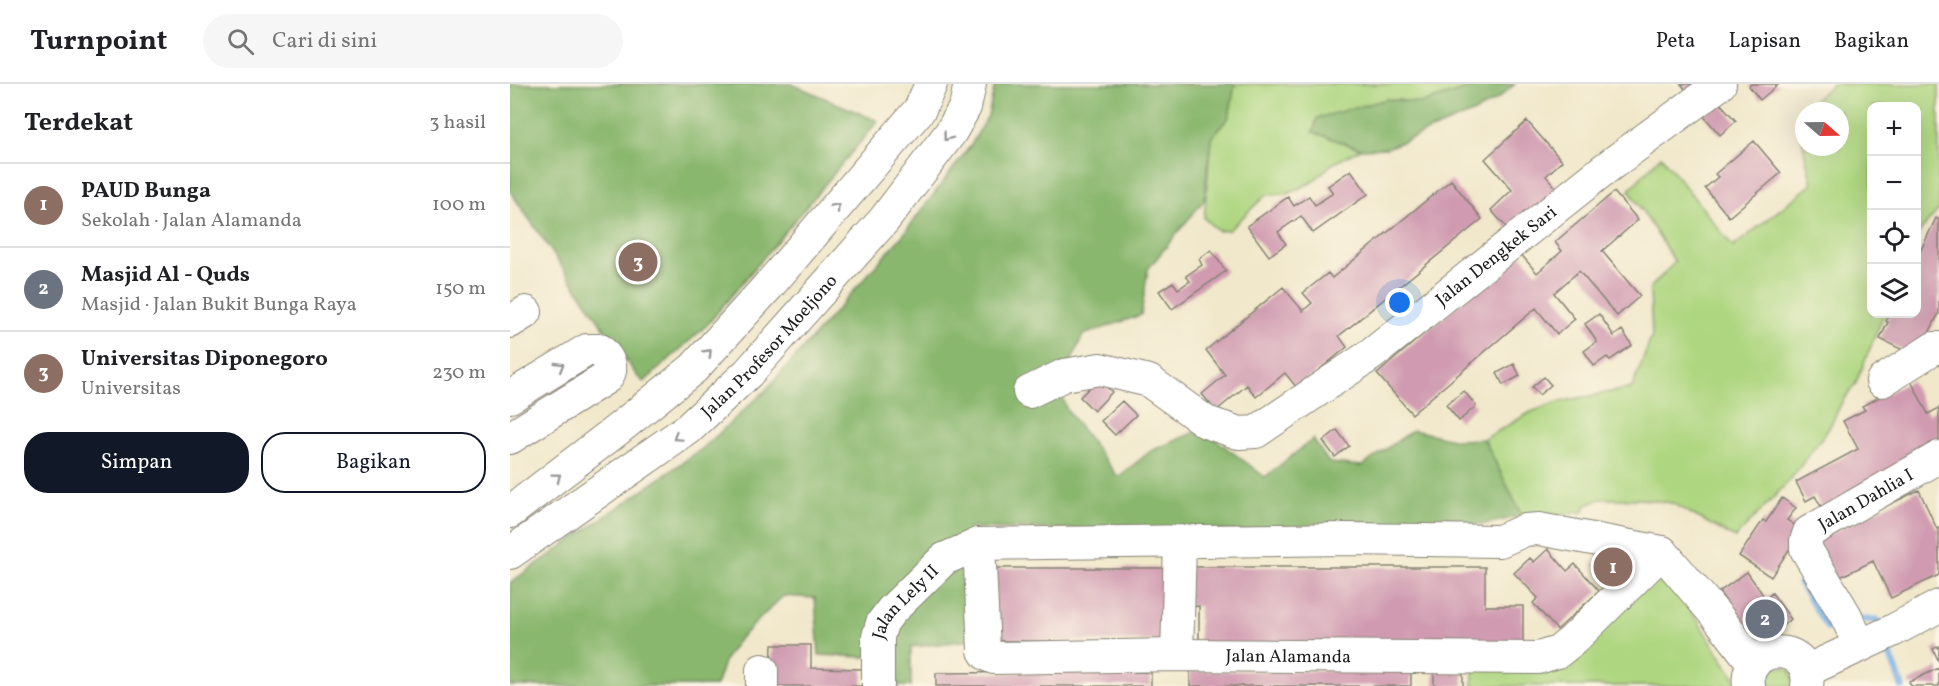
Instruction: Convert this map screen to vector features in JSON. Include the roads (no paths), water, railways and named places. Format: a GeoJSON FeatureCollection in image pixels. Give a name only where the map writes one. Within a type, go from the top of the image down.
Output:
{"type":"FeatureCollection","features":[{"type":"Feature","properties":{"kind":"street"},"geometry":{"type":"LineString","coordinates":[[519,520],[617,430],[694,368],[920,109],[931,84]]}},
{"type":"Feature","properties":{"kind":"street","name":"Jalan Profesor Moeljono"},"geometry":{"type":"LineString","coordinates":[[519,520],[688,429],[748,373],[884,220],[951,132],[965,107],[970,84]]}},
{"type":"Feature","properties":{"kind":"street","name":"Jalan Dengkek Sari"},"geometry":{"type":"LineString","coordinates":[[1029,392],[1064,375],[1100,369],[1149,381],[1206,422],[1239,433],[1256,432],[1372,354],[1602,171],[1720,84]]}},
{"type":"Feature","properties":{"kind":"street"},"geometry":{"type":"LineString","coordinates":[[1882,381],[1937,345]]}},
{"type":"Feature","properties":{"kind":"street"},"geometry":{"type":"LineString","coordinates":[[510,397],[587,350],[600,350],[611,367],[606,378],[510,438]]}},
{"type":"Feature","properties":{"kind":"street","name":"Jalan Dahlia I"},"geometry":{"type":"LineString","coordinates":[[1864,632],[1806,549],[1809,532],[1939,457]]}},
{"type":"Feature","properties":{"kind":"street"},"geometry":{"type":"LineString","coordinates":[[979,544],[1346,539],[1500,541],[1525,530],[1539,529],[1662,552],[1720,620],[1752,675],[1769,653],[1778,651],[1795,657],[1806,678],[1864,632],[1939,606]]}},
{"type":"Feature","properties":{"kind":"street"},"geometry":{"type":"LineString","coordinates":[[1177,655],[1180,542]]}},
{"type":"Feature","properties":{"kind":"street","name":"Jalan Alamanda"},"geometry":{"type":"LineString","coordinates":[[979,544],[984,651],[994,658],[1177,655],[1538,658],[1558,652],[1573,640],[1662,552]]}},
{"type":"Feature","properties":{"kind":"street","name":"Jalan Lely II"},"geometry":{"type":"LineString","coordinates":[[878,686],[878,637],[882,622],[944,560],[979,544]]}},
{"type":"Feature","properties":{"kind":"waterway"},"geometry":{"type":"LineString","coordinates":[[1800,583],[1828,628],[1842,624]]}},
{"type":"Feature","properties":{"kind":"waterway"},"geometry":{"type":"LineString","coordinates":[[1858,619],[1877,620],[1880,628]]}},
{"type":"Feature","properties":{"kind":"waterway"},"geometry":{"type":"LineString","coordinates":[[1885,641],[1902,686]]}},
{"type":"Feature","properties":{"kind":"place","name":"Universitas Diponegoro"},"geometry":{"type":"Point","coordinates":[638,262]}},
{"type":"Feature","properties":{"kind":"place","name":"PAUD Bunga"},"geometry":{"type":"Point","coordinates":[1613,567]}},
{"type":"Feature","properties":{"kind":"place","name":"Masjid Al - Quds"},"geometry":{"type":"Point","coordinates":[1765,619]}}]}
